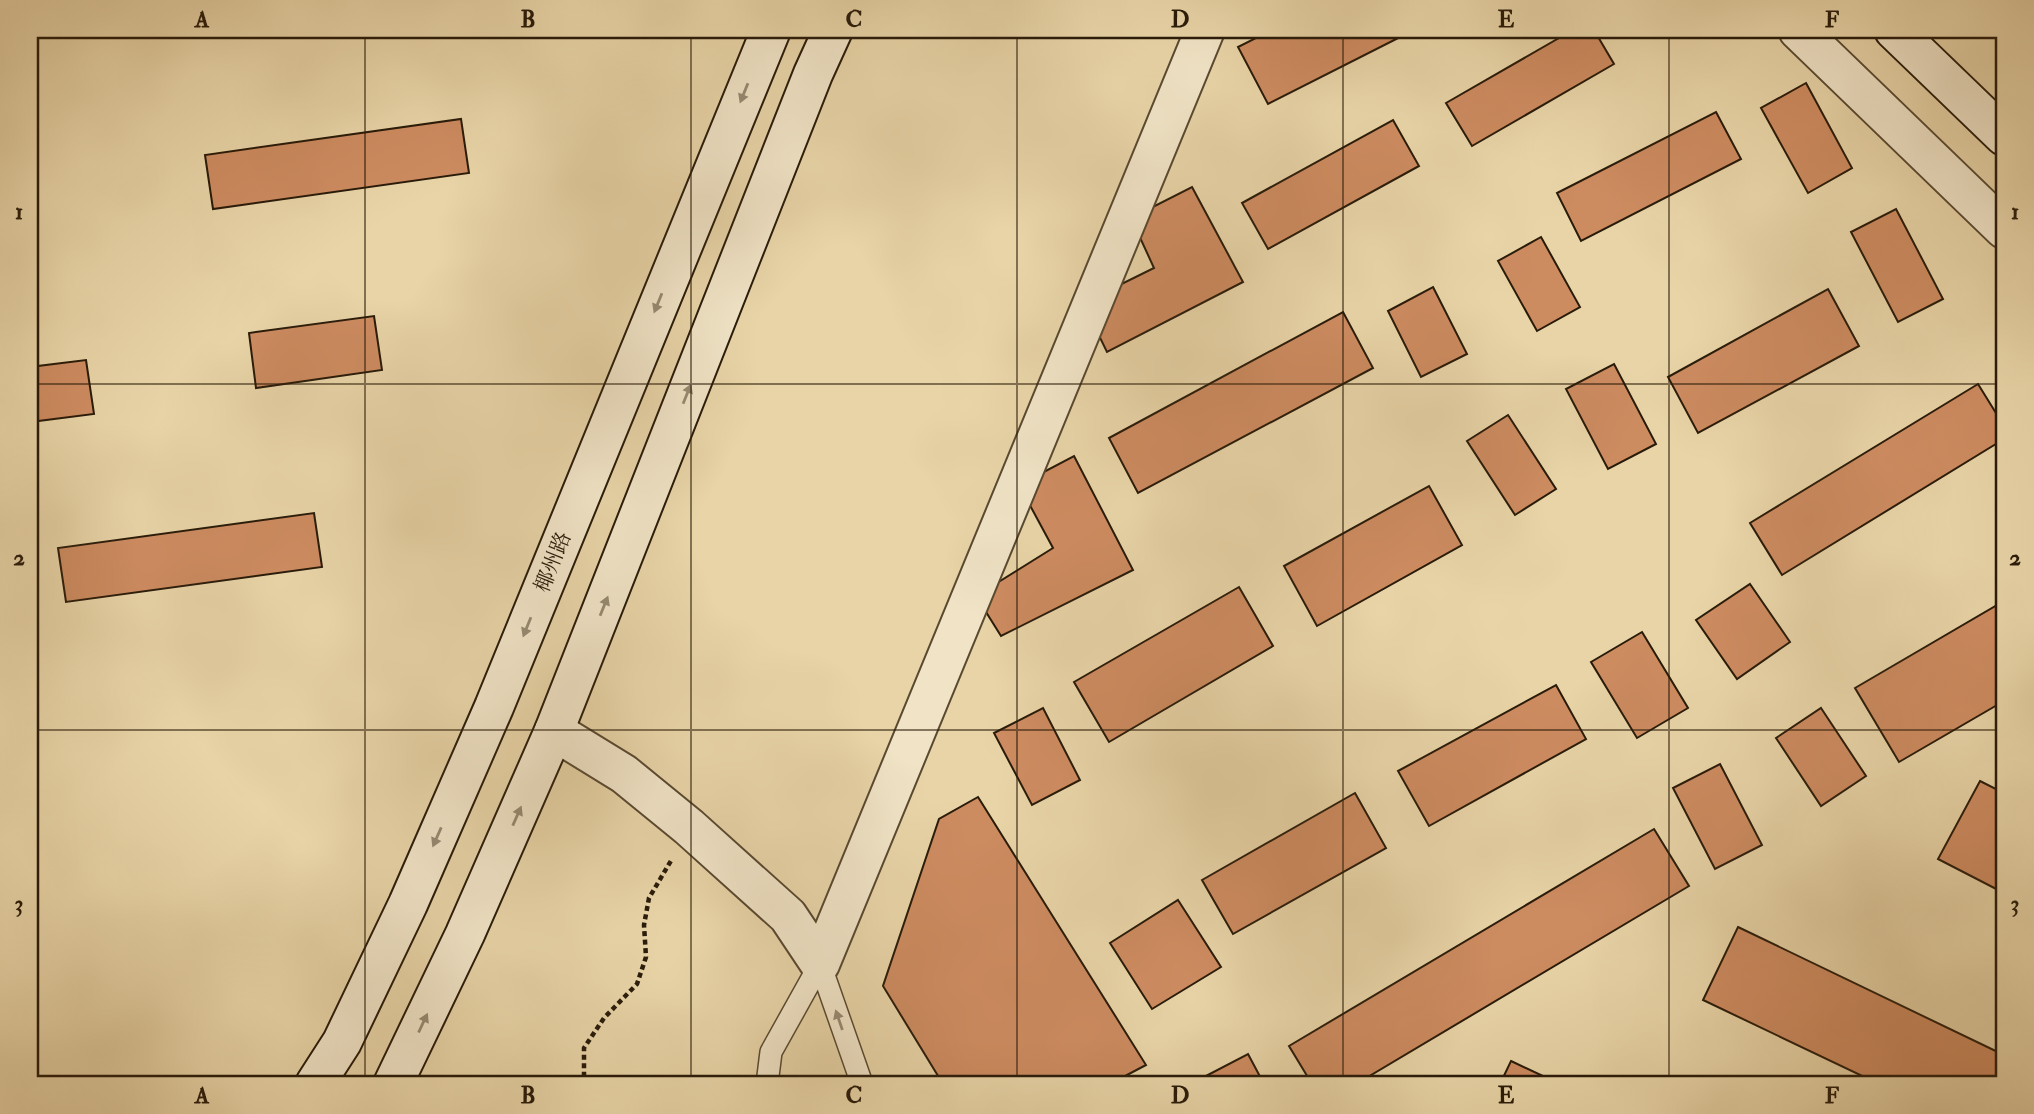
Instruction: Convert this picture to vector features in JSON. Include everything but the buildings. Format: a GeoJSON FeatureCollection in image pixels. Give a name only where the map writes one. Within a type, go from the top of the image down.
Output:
{"type":"FeatureCollection","features":[{"type":"Feature","properties":{"kind":"main road","name":"椰州路"},"geometry":{"type":"LineString","coordinates":[[315,1084],[342,1042],[402,916],[489,719],[771,30]]}},
{"type":"Feature","properties":{"kind":"main road"},"geometry":{"type":"LineString","coordinates":[[393,1084],[465,934],[554,731],[813,74],[833,30]]}},
{"type":"Feature","properties":{"kind":"main road"},"geometry":{"type":"LineString","coordinates":[[820,964],[1205,30]]}},
{"type":"Feature","properties":{"kind":"main road"},"geometry":{"type":"LineString","coordinates":[[1798,30],[2004,229]]}},
{"type":"Feature","properties":{"kind":"main road"},"geometry":{"type":"LineString","coordinates":[[1894,30],[2004,136]]}},
{"type":"Feature","properties":{"kind":"main road"},"geometry":{"type":"LineString","coordinates":[[554,731],[624,774],[689,827],[788,916],[820,964]]}},
{"type":"Feature","properties":{"kind":"lane"},"geometry":{"type":"LineString","coordinates":[[767,1084],[771,1052],[820,964]]}},
{"type":"Feature","properties":{"kind":"lane"},"geometry":{"type":"LineString","coordinates":[[820,964],[862,1084]]}},
{"type":"Feature","properties":{"kind":"path"},"geometry":{"type":"LineString","coordinates":[[589,1084],[584,1078],[584,1048],[604,1018],[636,984],[646,957],[644,925],[649,898],[689,827]]}}]}
